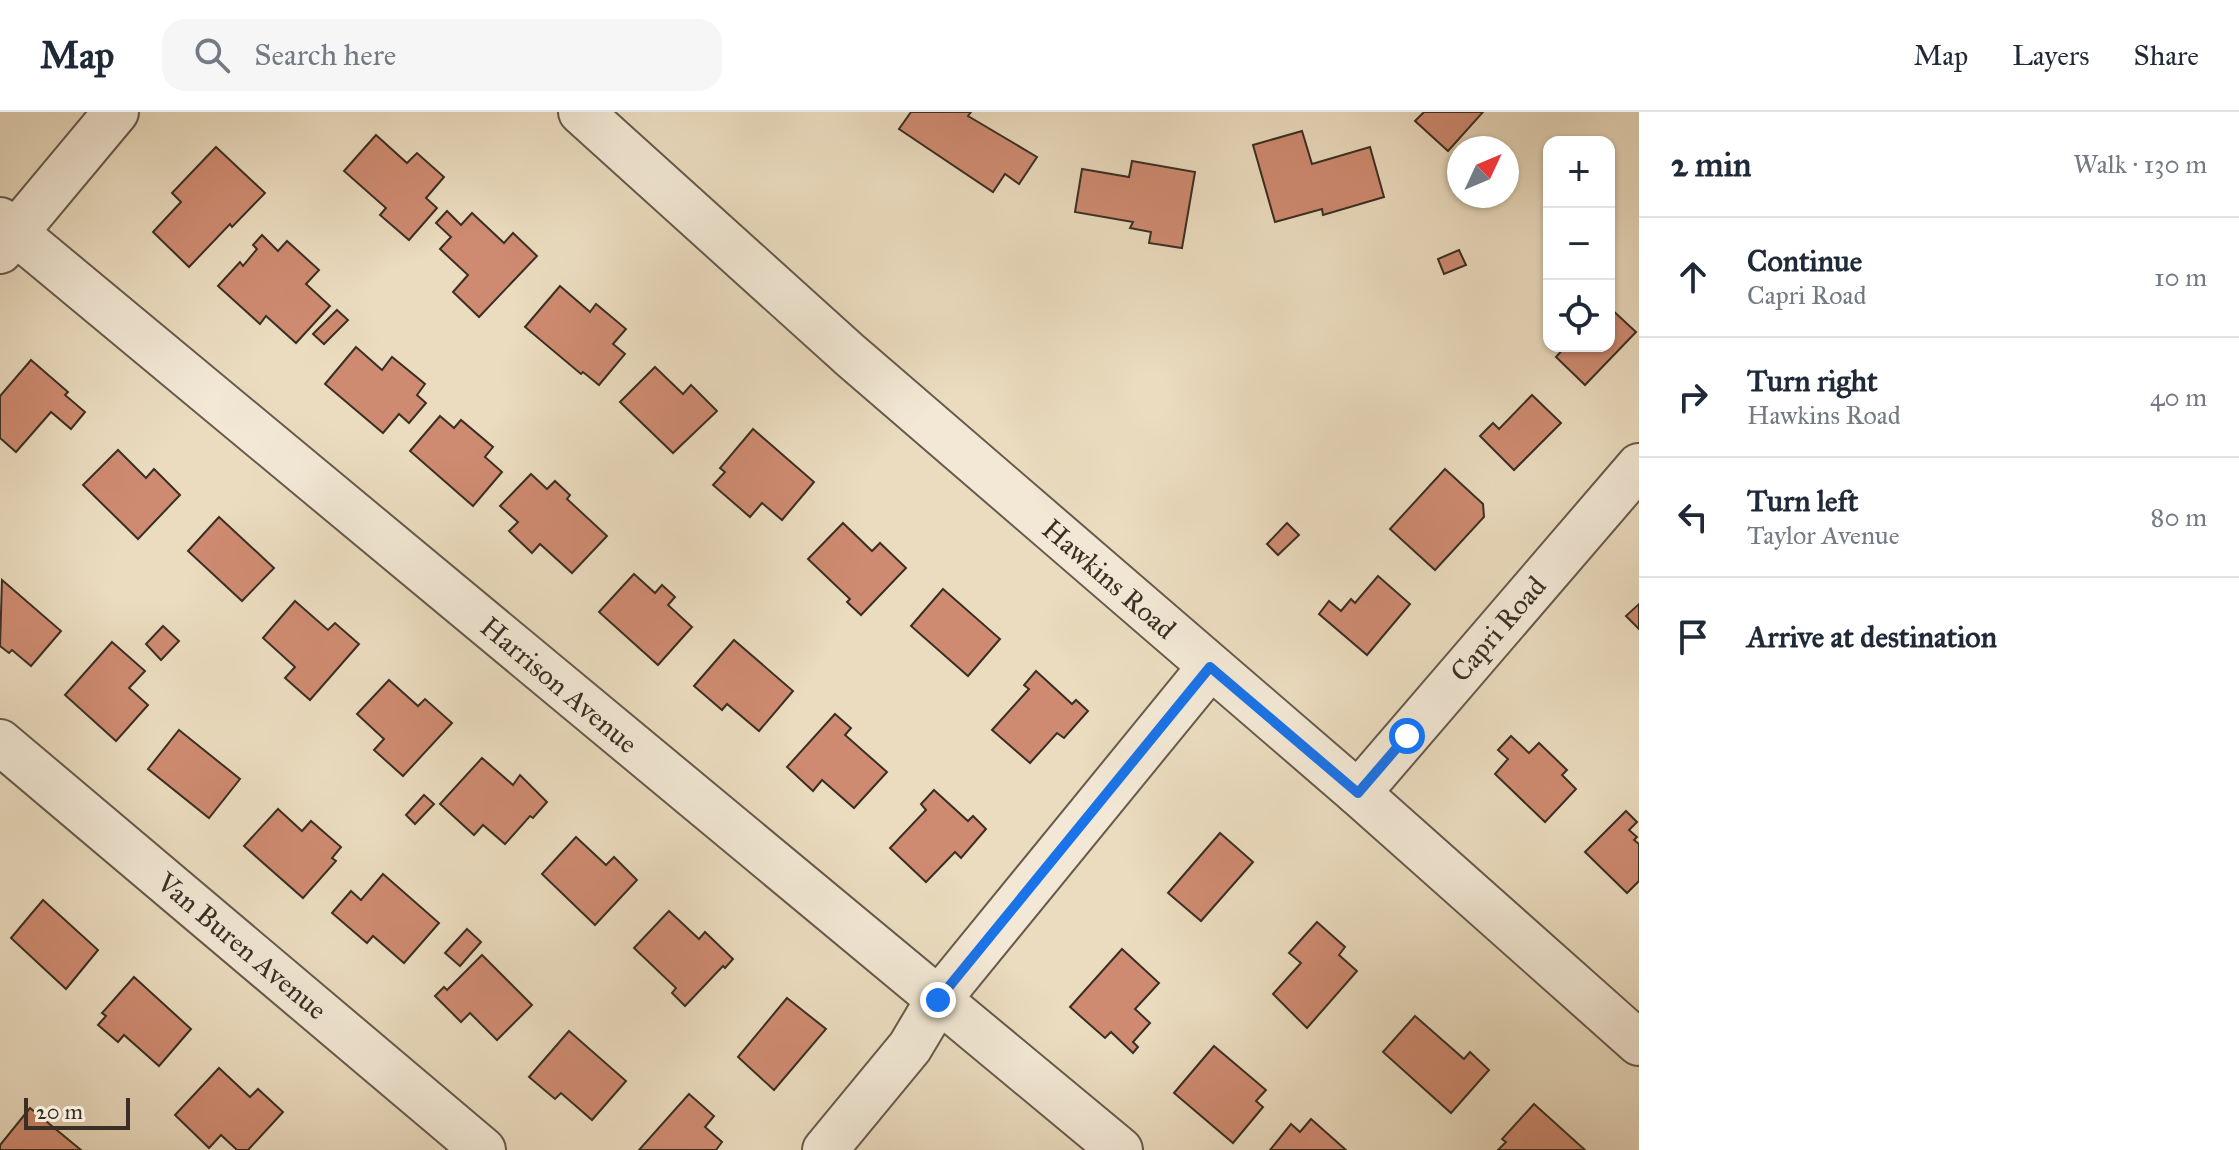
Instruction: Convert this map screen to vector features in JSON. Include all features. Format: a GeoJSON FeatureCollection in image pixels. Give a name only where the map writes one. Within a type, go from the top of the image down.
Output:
{"type":"FeatureCollection","features":[{"type":"Feature","properties":{"kind":"street"},"geometry":{"type":"LineString","coordinates":[[5,235],[116,112]]}},
{"type":"Feature","properties":{"kind":"street","name":"Hawkins Road"},"geometry":{"type":"LineString","coordinates":[[581,112],[850,355],[1358,793],[1639,1043]]}},
{"type":"Feature","properties":{"kind":"street","name":"Harrison Avenue"},"geometry":{"type":"LineString","coordinates":[[5,235],[1120,1150]]}},
{"type":"Feature","properties":{"kind":"street","name":"Capri Road"},"geometry":{"type":"LineString","coordinates":[[1358,793],[1639,466]]}},
{"type":"Feature","properties":{"kind":"street"},"geometry":{"type":"LineString","coordinates":[[825,1150],[910,1047],[938,1000],[1210,667]]}},
{"type":"Feature","properties":{"kind":"street","name":"Van Buren Avenue"},"geometry":{"type":"LineString","coordinates":[[0,742],[483,1150]]}},
{"type":"Feature","properties":{"kind":"building"},"geometry":{"type":"Polygon","coordinates":[[[911,112],[971,112],[968,116],[1037,157],[1019,184],[1005,174],[993,192],[899,129],[911,112]]]}},
{"type":"Feature","properties":{"kind":"building"},"geometry":{"type":"Polygon","coordinates":[[[1424,112],[1483,112],[1461,136],[1447,136],[1447,150],[1415,121],[1424,112]]]}},
{"type":"Feature","properties":{"kind":"building"},"geometry":{"type":"Polygon","coordinates":[[[1302,131],[1312,164],[1370,147],[1384,197],[1323,215],[1322,209],[1275,222],[1253,145],[1302,131]]]}},
{"type":"Feature","properties":{"kind":"building"},"geometry":{"type":"Polygon","coordinates":[[[376,135],[407,163],[417,153],[444,177],[426,198],[437,208],[409,240],[380,215],[386,208],[344,171],[376,135]]]}},
{"type":"Feature","properties":{"kind":"building"},"geometry":{"type":"Polygon","coordinates":[[[216,147],[265,193],[189,267],[153,232],[181,202],[172,193],[216,147]]]}},
{"type":"Feature","properties":{"kind":"building"},"geometry":{"type":"Polygon","coordinates":[[[1132,161],[1195,172],[1182,248],[1149,243],[1151,232],[1130,228],[1133,222],[1075,212],[1082,169],[1129,177],[1132,161]]]}},
{"type":"Feature","properties":{"kind":"building"},"geometry":{"type":"Polygon","coordinates":[[[447,211],[461,225],[472,213],[504,243],[513,233],[537,256],[479,317],[453,292],[468,275],[440,249],[451,237],[436,223],[447,211]]]}},
{"type":"Feature","properties":{"kind":"building"},"geometry":{"type":"Polygon","coordinates":[[[262,235],[278,251],[287,241],[319,270],[306,284],[330,306],[296,343],[266,316],[260,324],[218,286],[240,262],[243,266],[257,249],[253,245],[262,235]]]}},
{"type":"Feature","properties":{"kind":"building"},"geometry":{"type":"Polygon","coordinates":[[[1459,250],[1466,265],[1444,274],[1438,259],[1459,250]]]}},
{"type":"Feature","properties":{"kind":"building"},"geometry":{"type":"Polygon","coordinates":[[[560,286],[590,312],[596,304],[626,329],[613,344],[625,354],[599,385],[583,372],[581,374],[525,327],[560,286]]]}},
{"type":"Feature","properties":{"kind":"building"},"geometry":{"type":"Polygon","coordinates":[[[337,310],[348,320],[324,344],[313,334],[337,310]]]}},
{"type":"Feature","properties":{"kind":"building"},"geometry":{"type":"Polygon","coordinates":[[[1615,313],[1636,332],[1585,385],[1556,357],[1561,352],[1615,352],[1615,313]]]}},
{"type":"Feature","properties":{"kind":"building"},"geometry":{"type":"Polygon","coordinates":[[[356,347],[382,370],[392,357],[425,384],[417,395],[426,403],[409,423],[399,414],[383,433],[325,384],[356,347]]]}},
{"type":"Feature","properties":{"kind":"building"},"geometry":{"type":"Polygon","coordinates":[[[31,360],[68,392],[65,395],[85,412],[71,429],[51,412],[16,452],[0,438],[0,396],[31,360]]]}},
{"type":"Feature","properties":{"kind":"building"},"geometry":{"type":"Polygon","coordinates":[[[655,367],[683,394],[691,385],[717,411],[673,453],[620,402],[655,367]]]}},
{"type":"Feature","properties":{"kind":"building"},"geometry":{"type":"Polygon","coordinates":[[[1532,395],[1561,423],[1514,470],[1480,436],[1493,423],[1499,429],[1532,395]]]}},
{"type":"Feature","properties":{"kind":"building"},"geometry":{"type":"Polygon","coordinates":[[[440,416],[454,428],[461,420],[493,447],[485,457],[502,472],[473,506],[410,451],[440,416]]]}},
{"type":"Feature","properties":{"kind":"building"},"geometry":{"type":"Polygon","coordinates":[[[753,429],[814,482],[782,520],[762,503],[750,517],[713,485],[725,472],[720,468],[753,429]]]}},
{"type":"Feature","properties":{"kind":"building"},"geometry":{"type":"Polygon","coordinates":[[[118,450],[146,478],[154,469],[180,495],[138,539],[83,485],[118,450]]]}},
{"type":"Feature","properties":{"kind":"building"},"geometry":{"type":"Polygon","coordinates":[[[1445,469],[1483,504],[1484,517],[1435,570],[1390,529],[1445,469]]]}},
{"type":"Feature","properties":{"kind":"building"},"geometry":{"type":"Polygon","coordinates":[[[531,474],[547,489],[555,481],[570,495],[567,499],[607,536],[572,573],[540,544],[532,553],[509,531],[518,522],[500,506],[531,474]]]}},
{"type":"Feature","properties":{"kind":"building"},"geometry":{"type":"Polygon","coordinates":[[[219,517],[274,568],[242,601],[188,551],[219,517]]]}},
{"type":"Feature","properties":{"kind":"building"},"geometry":{"type":"Polygon","coordinates":[[[843,523],[872,551],[880,543],[906,568],[861,615],[847,602],[850,599],[808,559],[843,523]]]}},
{"type":"Feature","properties":{"kind":"building"},"geometry":{"type":"Polygon","coordinates":[[[1287,523],[1299,535],[1278,555],[1267,544],[1287,523]]]}},
{"type":"Feature","properties":{"kind":"building"},"geometry":{"type":"Polygon","coordinates":[[[634,574],[655,593],[662,585],[675,597],[668,605],[692,627],[658,665],[599,612],[634,574]]]}},
{"type":"Feature","properties":{"kind":"building"},"geometry":{"type":"Polygon","coordinates":[[[1378,576],[1410,604],[1367,655],[1319,614],[1329,601],[1341,611],[1351,599],[1355,603],[1378,576]]]}},
{"type":"Feature","properties":{"kind":"building"},"geometry":{"type":"Polygon","coordinates":[[[2,580],[61,631],[31,666],[12,650],[9,653],[0,646],[2,580]]]}},
{"type":"Feature","properties":{"kind":"building"},"geometry":{"type":"Polygon","coordinates":[[[943,589],[1000,639],[968,676],[911,626],[943,589]]]}},
{"type":"Feature","properties":{"kind":"building"},"geometry":{"type":"Polygon","coordinates":[[[295,601],[328,630],[335,623],[359,644],[310,700],[285,678],[295,667],[263,638],[295,601]]]}},
{"type":"Feature","properties":{"kind":"building"},"geometry":{"type":"Polygon","coordinates":[[[1639,604],[1639,629],[1626,616],[1639,604]]]}},
{"type":"Feature","properties":{"kind":"building"},"geometry":{"type":"Polygon","coordinates":[[[163,626],[179,641],[161,660],[146,644],[163,626]]]}},
{"type":"Feature","properties":{"kind":"building"},"geometry":{"type":"Polygon","coordinates":[[[734,640],[793,691],[759,731],[727,704],[722,710],[694,686],[734,640]]]}},
{"type":"Feature","properties":{"kind":"building"},"geometry":{"type":"Polygon","coordinates":[[[112,642],[145,671],[129,688],[148,705],[116,741],[65,695],[112,642]]]}},
{"type":"Feature","properties":{"kind":"building"},"geometry":{"type":"Polygon","coordinates":[[[1036,671],[1072,704],[1076,700],[1088,711],[1064,738],[1057,733],[1030,763],[992,730],[1029,689],[1024,685],[1036,671]]]}},
{"type":"Feature","properties":{"kind":"building"},"geometry":{"type":"Polygon","coordinates":[[[389,680],[418,706],[425,699],[452,723],[403,776],[374,750],[384,739],[357,714],[389,680]]]}},
{"type":"Feature","properties":{"kind":"building"},"geometry":{"type":"Polygon","coordinates":[[[835,714],[851,728],[845,735],[887,772],[854,808],[822,780],[813,791],[787,767],[835,714]]]}},
{"type":"Feature","properties":{"kind":"building"},"geometry":{"type":"Polygon","coordinates":[[[179,730],[240,779],[209,818],[148,769],[179,730]]]}},
{"type":"Feature","properties":{"kind":"building"},"geometry":{"type":"Polygon","coordinates":[[[1511,736],[1529,753],[1539,743],[1567,770],[1562,775],[1576,789],[1545,822],[1495,774],[1508,759],[1498,750],[1511,736]]]}},
{"type":"Feature","properties":{"kind":"building"},"geometry":{"type":"Polygon","coordinates":[[[482,758],[513,785],[520,775],[547,802],[505,844],[483,825],[474,835],[440,804],[482,758]]]}},
{"type":"Feature","properties":{"kind":"building"},"geometry":{"type":"Polygon","coordinates":[[[934,790],[968,821],[973,816],[986,829],[961,858],[955,852],[926,882],[890,848],[926,810],[921,804],[934,790]]]}},
{"type":"Feature","properties":{"kind":"building"},"geometry":{"type":"Polygon","coordinates":[[[424,795],[434,804],[415,824],[406,815],[424,795]]]}},
{"type":"Feature","properties":{"kind":"building"},"geometry":{"type":"Polygon","coordinates":[[[278,809],[302,831],[311,821],[341,847],[332,858],[336,861],[303,898],[244,846],[278,809]]]}},
{"type":"Feature","properties":{"kind":"building"},"geometry":{"type":"Polygon","coordinates":[[[1626,811],[1637,822],[1629,830],[1637,837],[1634,840],[1639,844],[1639,881],[1627,893],[1585,852],[1626,811]]]}},
{"type":"Feature","properties":{"kind":"building"},"geometry":{"type":"Polygon","coordinates":[[[1220,833],[1253,862],[1201,921],[1168,893],[1220,833]]]}},
{"type":"Feature","properties":{"kind":"building"},"geometry":{"type":"Polygon","coordinates":[[[576,837],[606,865],[614,857],[637,880],[595,925],[542,874],[576,837]]]}},
{"type":"Feature","properties":{"kind":"building"},"geometry":{"type":"Polygon","coordinates":[[[383,874],[439,923],[404,963],[373,936],[367,943],[332,913],[351,891],[361,900],[383,874]]]}},
{"type":"Feature","properties":{"kind":"building"},"geometry":{"type":"Polygon","coordinates":[[[43,900],[98,950],[66,989],[11,938],[43,900]]]}},
{"type":"Feature","properties":{"kind":"building"},"geometry":{"type":"Polygon","coordinates":[[[669,911],[699,939],[705,932],[733,959],[685,1006],[672,993],[676,988],[634,948],[669,911]]]}},
{"type":"Feature","properties":{"kind":"building"},"geometry":{"type":"Polygon","coordinates":[[[1317,922],[1345,947],[1339,955],[1357,971],[1307,1028],[1273,994],[1301,963],[1289,953],[1317,922]]]}},
{"type":"Feature","properties":{"kind":"building"},"geometry":{"type":"Polygon","coordinates":[[[467,929],[481,942],[460,966],[445,953],[467,929]]]}},
{"type":"Feature","properties":{"kind":"building"},"geometry":{"type":"Polygon","coordinates":[[[1122,949],[1159,983],[1135,1009],[1150,1023],[1133,1042],[1138,1047],[1133,1053],[1111,1032],[1105,1038],[1070,1007],[1122,949]]]}},
{"type":"Feature","properties":{"kind":"building"},"geometry":{"type":"Polygon","coordinates":[[[482,955],[532,1005],[497,1040],[470,1013],[461,1022],[435,996],[444,987],[447,990],[482,955]]]}},
{"type":"Feature","properties":{"kind":"building"},"geometry":{"type":"Polygon","coordinates":[[[134,977],[191,1029],[159,1066],[124,1035],[118,1042],[98,1025],[106,1016],[102,1013],[134,977]]]}},
{"type":"Feature","properties":{"kind":"building"},"geometry":{"type":"Polygon","coordinates":[[[787,998],[826,1029],[774,1090],[738,1057],[787,998]]]}},
{"type":"Feature","properties":{"kind":"building"},"geometry":{"type":"Polygon","coordinates":[[[1415,1016],[1464,1059],[1470,1052],[1489,1070],[1451,1113],[1383,1052],[1415,1016]]]}},
{"type":"Feature","properties":{"kind":"building"},"geometry":{"type":"Polygon","coordinates":[[[569,1031],[626,1081],[592,1120],[561,1093],[555,1099],[529,1077],[569,1031]]]}},
{"type":"Feature","properties":{"kind":"building"},"geometry":{"type":"Polygon","coordinates":[[[1214,1046],[1266,1090],[1256,1101],[1263,1107],[1233,1143],[1174,1093],[1214,1046]]]}},
{"type":"Feature","properties":{"kind":"building"},"geometry":{"type":"Polygon","coordinates":[[[219,1068],[250,1097],[258,1089],[283,1112],[248,1150],[237,1150],[221,1135],[209,1148],[175,1115],[219,1068]]]}},
{"type":"Feature","properties":{"kind":"building"},"geometry":{"type":"Polygon","coordinates":[[[689,1094],[714,1116],[705,1127],[722,1142],[716,1150],[639,1150],[689,1094]]]}},
{"type":"Feature","properties":{"kind":"building"},"geometry":{"type":"Polygon","coordinates":[[[1534,1104],[1585,1150],[1498,1150],[1506,1142],[1502,1139],[1534,1104]]]}},
{"type":"Feature","properties":{"kind":"building"},"geometry":{"type":"Polygon","coordinates":[[[30,1108],[81,1150],[0,1150],[0,1145],[30,1108]]]}},
{"type":"Feature","properties":{"kind":"building"},"geometry":{"type":"Polygon","coordinates":[[[1311,1119],[1346,1150],[1270,1150],[1291,1124],[1300,1132],[1311,1119]]]}},
{"type":"Feature","properties":{"kind":"route"},"geometry":{"type":"LineString","coordinates":[[938,1000],[1210,667],[1358,793],[1407,736]]}}]}
